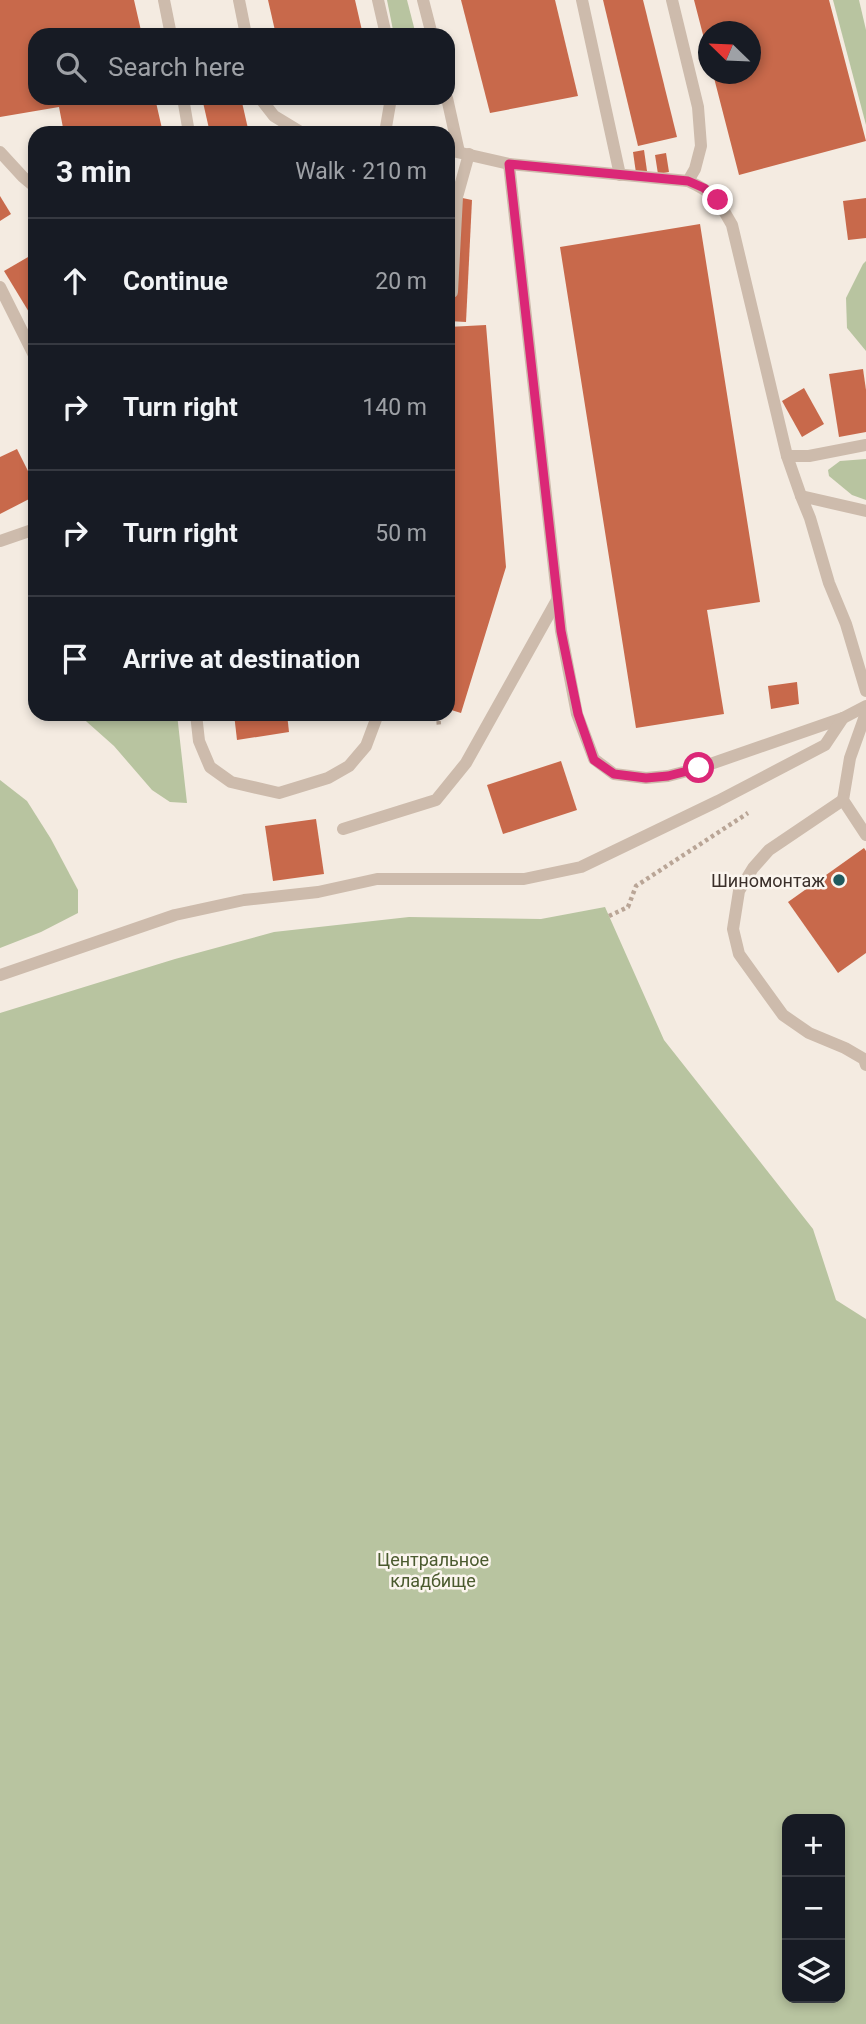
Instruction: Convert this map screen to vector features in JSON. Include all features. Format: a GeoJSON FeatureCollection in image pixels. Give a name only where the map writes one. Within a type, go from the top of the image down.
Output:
{"type":"FeatureCollection","features":[{"type":"Feature","properties":{"kind":"lane"},"geometry":{"type":"LineString","coordinates":[[164,0],[170,28]]}},
{"type":"Feature","properties":{"kind":"lane"},"geometry":{"type":"LineString","coordinates":[[239,0],[245,28]]}},
{"type":"Feature","properties":{"kind":"lane"},"geometry":{"type":"LineString","coordinates":[[378,0],[384,28]]}},
{"type":"Feature","properties":{"kind":"lane"},"geometry":{"type":"LineString","coordinates":[[423,0],[430,28]]}},
{"type":"Feature","properties":{"kind":"lane"},"geometry":{"type":"LineString","coordinates":[[583,0],[620,175]]}},
{"type":"Feature","properties":{"kind":"lane"},"geometry":{"type":"LineString","coordinates":[[672,0],[698,107],[701,146],[695,170],[688,181]]}},
{"type":"Feature","properties":{"kind":"lane"},"geometry":{"type":"LineString","coordinates":[[184,105],[188,126]]}},
{"type":"Feature","properties":{"kind":"lane"},"geometry":{"type":"LineString","coordinates":[[265,105],[274,116],[290,126]]}},
{"type":"Feature","properties":{"kind":"lane"},"geometry":{"type":"LineString","coordinates":[[386,126],[390,105]]}},
{"type":"Feature","properties":{"kind":"lane"},"geometry":{"type":"LineString","coordinates":[[448,105],[453,126]]}},
{"type":"Feature","properties":{"kind":"lane"},"geometry":{"type":"LineString","coordinates":[[0,152],[28,181]]}},
{"type":"Feature","properties":{"kind":"lane"},"geometry":{"type":"LineString","coordinates":[[455,235],[459,152],[509,164],[688,181],[704,188],[718,200],[732,225],[788,456],[829,583],[846,624],[866,691]]}},
{"type":"Feature","properties":{"kind":"lane"},"geometry":{"type":"LineString","coordinates":[[509,164],[561,631],[578,714],[594,760],[614,774],[646,778],[668,776],[843,718],[866,706]]}},
{"type":"Feature","properties":{"kind":"lane"},"geometry":{"type":"LineString","coordinates":[[0,287],[28,343]]}},
{"type":"Feature","properties":{"kind":"lane"},"geometry":{"type":"LineString","coordinates":[[788,456],[808,456],[866,445]]}},
{"type":"Feature","properties":{"kind":"lane"},"geometry":{"type":"LineString","coordinates":[[801,496],[866,511]]}},
{"type":"Feature","properties":{"kind":"lane"},"geometry":{"type":"LineString","coordinates":[[0,541],[28,531]]}},
{"type":"Feature","properties":{"kind":"lane"},"geometry":{"type":"LineString","coordinates":[[343,829],[436,800],[466,763],[558,600]]}},
{"type":"Feature","properties":{"kind":"lane"},"geometry":{"type":"LineString","coordinates":[[866,713],[850,758],[843,800],[866,835]]}},
{"type":"Feature","properties":{"kind":"lane"},"geometry":{"type":"LineString","coordinates":[[0,975],[176,915],[244,900],[318,892],[377,879],[524,879],[581,867],[718,801],[825,745],[843,718]]}},
{"type":"Feature","properties":{"kind":"lane"},"geometry":{"type":"LineString","coordinates":[[197,721],[199,741],[210,768],[231,782],[279,793],[328,778],[349,766],[366,746],[375,721]]}},
{"type":"Feature","properties":{"kind":"lane"},"geometry":{"type":"LineString","coordinates":[[843,800],[769,850],[753,868],[739,891],[733,929],[739,954],[783,1015],[809,1033],[864,1059],[866,1065]]}},
{"type":"Feature","properties":{"kind":"path"},"geometry":{"type":"LineString","coordinates":[[439,721],[439,726]]}},
{"type":"Feature","properties":{"kind":"path"},"geometry":{"type":"LineString","coordinates":[[609,916],[628,907],[635,886],[749,812]]}},
{"type":"Feature","properties":{"kind":"green space"},"geometry":{"type":"Polygon","coordinates":[[[387,0],[407,0],[414,28],[393,28],[387,0]]]}},
{"type":"Feature","properties":{"kind":"green space"},"geometry":{"type":"Polygon","coordinates":[[[833,0],[859,0],[866,30],[866,125],[833,0]]]}},
{"type":"Feature","properties":{"kind":"green space"},"geometry":{"type":"Polygon","coordinates":[[[866,261],[866,351],[847,328],[846,298],[866,261]]]}},
{"type":"Feature","properties":{"kind":"green space"},"geometry":{"type":"Polygon","coordinates":[[[866,459],[866,500],[852,495],[829,476],[828,470],[840,461],[866,459]]]}},
{"type":"Feature","properties":{"kind":"green space"},"geometry":{"type":"Polygon","coordinates":[[[86,721],[178,721],[187,803],[170,802],[152,790],[114,746],[86,721]]]}},
{"type":"Feature","properties":{"kind":"green space"},"geometry":{"type":"Polygon","coordinates":[[[0,780],[27,801],[51,839],[78,890],[78,913],[41,932],[0,948],[0,780]]]}},
{"type":"Feature","properties":{"kind":"green space","name":"Центральное кладбище"},"geometry":{"type":"Polygon","coordinates":[[[605,907],[664,1040],[813,1229],[836,1300],[866,1319],[866,2024],[0,2024],[0,1013],[175,959],[274,932],[409,917],[541,919],[605,907]]]}},
{"type":"Feature","properties":{"kind":"building"},"geometry":{"type":"Polygon","coordinates":[[[0,0],[134,0],[140,28],[28,28],[28,105],[157,105],[161,126],[63,126],[59,107],[0,117],[0,0]]]}},
{"type":"Feature","properties":{"kind":"building"},"geometry":{"type":"Polygon","coordinates":[[[268,0],[355,0],[361,28],[274,28],[268,0]]]}},
{"type":"Feature","properties":{"kind":"building"},"geometry":{"type":"Polygon","coordinates":[[[461,0],[555,0],[578,96],[490,113],[461,0]]]}},
{"type":"Feature","properties":{"kind":"building"},"geometry":{"type":"Polygon","coordinates":[[[603,0],[643,0],[677,137],[638,146],[603,0]]]}},
{"type":"Feature","properties":{"kind":"building"},"geometry":{"type":"Polygon","coordinates":[[[694,0],[829,0],[866,141],[739,175],[716,84],[761,84],[761,21],[699,21],[694,0]]]}},
{"type":"Feature","properties":{"kind":"building"},"geometry":{"type":"Polygon","coordinates":[[[204,105],[243,105],[247,126],[208,126],[204,105]]]}},
{"type":"Feature","properties":{"kind":"building"},"geometry":{"type":"Polygon","coordinates":[[[644,150],[647,171],[636,173],[633,152],[644,150]]]}},
{"type":"Feature","properties":{"kind":"building"},"geometry":{"type":"Polygon","coordinates":[[[666,153],[669,172],[658,174],[655,155],[666,153]]]}},
{"type":"Feature","properties":{"kind":"building"},"geometry":{"type":"Polygon","coordinates":[[[0,196],[11,214],[0,221],[0,196]]]}},
{"type":"Feature","properties":{"kind":"building"},"geometry":{"type":"Polygon","coordinates":[[[455,196],[472,200],[466,322],[455,321],[455,196]]]}},
{"type":"Feature","properties":{"kind":"building"},"geometry":{"type":"Polygon","coordinates":[[[866,198],[866,238],[848,240],[843,201],[866,198]]]}},
{"type":"Feature","properties":{"kind":"building"},"geometry":{"type":"Polygon","coordinates":[[[700,224],[760,602],[707,610],[724,714],[636,728],[560,247],[700,224]]]}},
{"type":"Feature","properties":{"kind":"building"},"geometry":{"type":"Polygon","coordinates":[[[28,257],[28,310],[4,271],[28,257]]]}},
{"type":"Feature","properties":{"kind":"building"},"geometry":{"type":"Polygon","coordinates":[[[486,325],[506,567],[461,713],[455,711],[455,327],[486,325]]]}},
{"type":"Feature","properties":{"kind":"building"},"geometry":{"type":"Polygon","coordinates":[[[863,369],[866,432],[839,437],[829,374],[863,369]]]}},
{"type":"Feature","properties":{"kind":"building"},"geometry":{"type":"Polygon","coordinates":[[[804,388],[824,424],[802,437],[782,401],[804,388]]]}},
{"type":"Feature","properties":{"kind":"building"},"geometry":{"type":"Polygon","coordinates":[[[17,449],[28,471],[28,500],[0,514],[0,457],[17,449]]]}},
{"type":"Feature","properties":{"kind":"building"},"geometry":{"type":"Polygon","coordinates":[[[797,682],[799,704],[771,709],[768,686],[797,682]]]}},
{"type":"Feature","properties":{"kind":"building"},"geometry":{"type":"Polygon","coordinates":[[[235,721],[288,721],[289,732],[237,740],[235,721]]]}},
{"type":"Feature","properties":{"kind":"building"},"geometry":{"type":"Polygon","coordinates":[[[561,761],[577,810],[503,834],[487,785],[561,761]]]}},
{"type":"Feature","properties":{"kind":"building"},"geometry":{"type":"Polygon","coordinates":[[[316,819],[324,874],[273,881],[265,826],[316,819]]]}},
{"type":"Feature","properties":{"kind":"building"},"geometry":{"type":"Polygon","coordinates":[[[864,848],[866,953],[838,973],[788,902],[864,848]]]}},
{"type":"Feature","properties":{"kind":"place","name":"Шиномонтаж"},"geometry":{"type":"Point","coordinates":[839,880]}},
{"type":"Feature","properties":{"kind":"route"},"geometry":{"type":"LineString","coordinates":[[699,768],[668,776],[646,778],[614,774],[594,760],[578,714],[561,631],[509,164],[688,181],[704,188],[718,200]]}}]}
